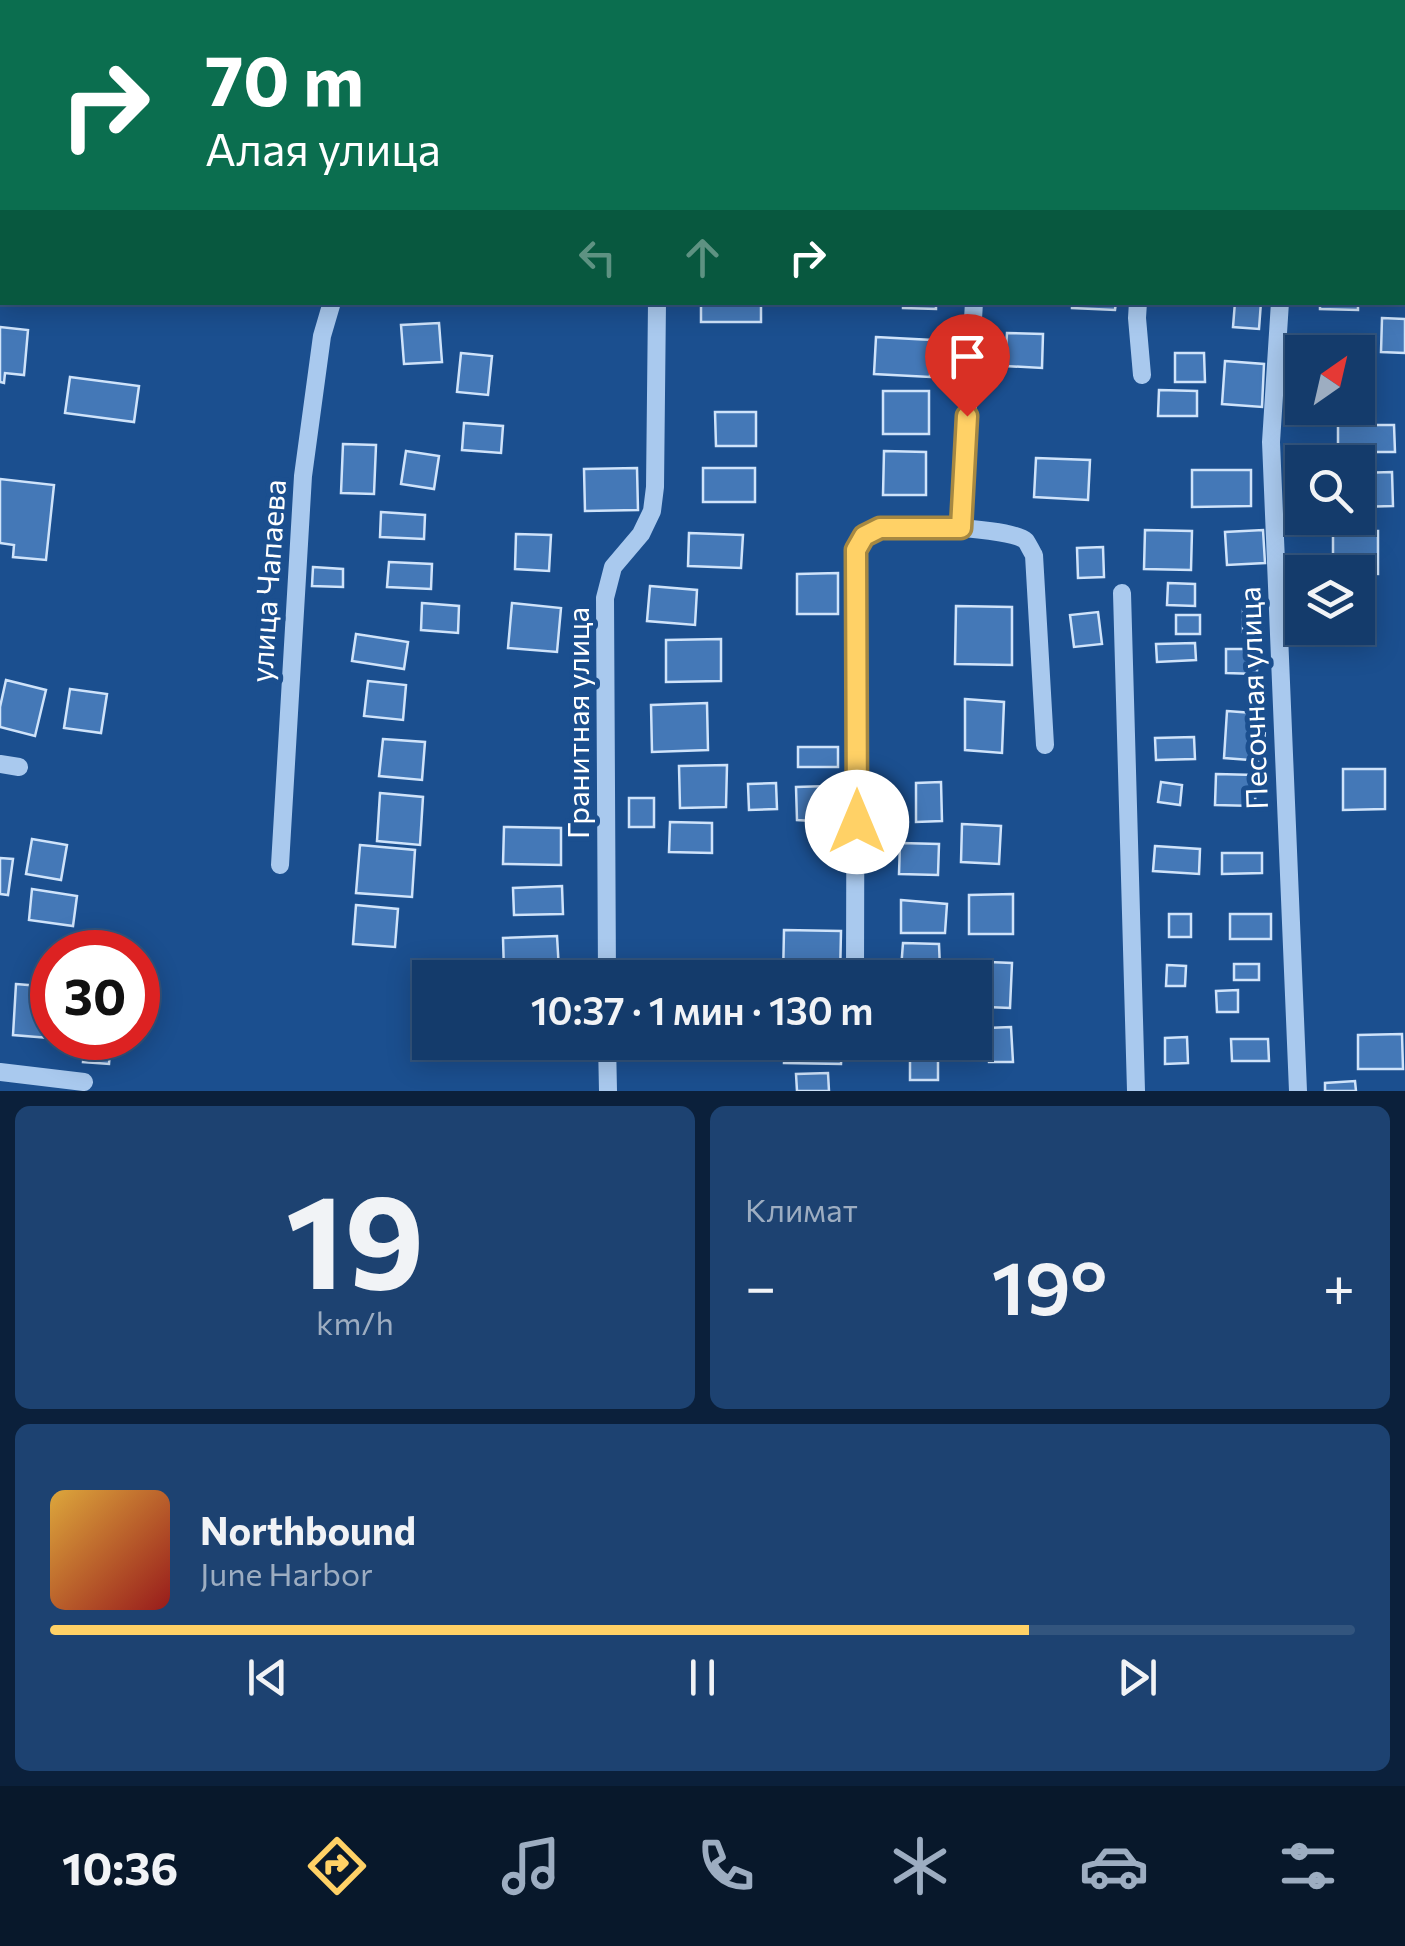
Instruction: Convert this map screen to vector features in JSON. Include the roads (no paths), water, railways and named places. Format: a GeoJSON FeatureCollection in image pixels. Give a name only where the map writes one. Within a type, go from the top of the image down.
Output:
{"type":"FeatureCollection","features":[{"type":"Feature","properties":{"kind":"street","name":"улица Чапаева"},"geometry":{"type":"LineString","coordinates":[[280,865],[302,476],[322,336],[331,305]]}},
{"type":"Feature","properties":{"kind":"street","name":"Гранитная улица"},"geometry":{"type":"LineString","coordinates":[[607,960],[606,598],[613,568],[641,534],[652,511],[656,487],[658,305]]}},
{"type":"Feature","properties":{"kind":"street"},"geometry":{"type":"LineString","coordinates":[[961,528],[974,305]]}},
{"type":"Feature","properties":{"kind":"street"},"geometry":{"type":"LineString","coordinates":[[1138,305],[1142,375]]}},
{"type":"Feature","properties":{"kind":"street","name":"Песочная улица"},"geometry":{"type":"LineString","coordinates":[[1280,305],[1271,442],[1298,1091]]}},
{"type":"Feature","properties":{"kind":"street"},"geometry":{"type":"LineString","coordinates":[[855,960],[856,550],[864,536],[880,528],[961,528],[1012,534],[1027,542],[1034,555],[1045,744]]}},
{"type":"Feature","properties":{"kind":"street"},"geometry":{"type":"LineString","coordinates":[[1122,593],[1136,1091]]}},
{"type":"Feature","properties":{"kind":"street"},"geometry":{"type":"LineString","coordinates":[[607,1060],[608,1091]]}},
{"type":"Feature","properties":{"kind":"street"},"geometry":{"type":"LineString","coordinates":[[0,1072],[84,1082]]}}]}
